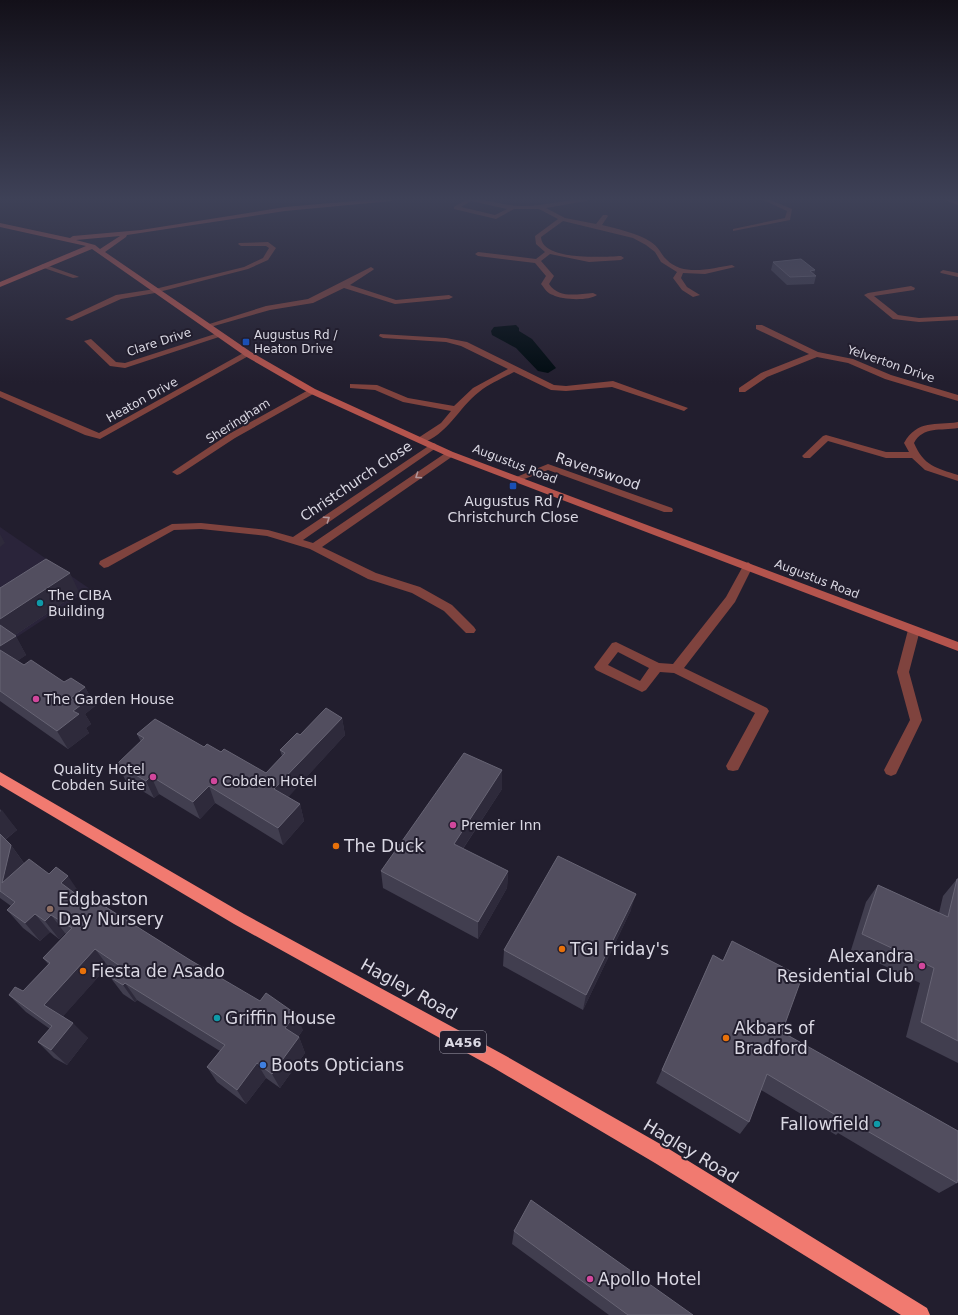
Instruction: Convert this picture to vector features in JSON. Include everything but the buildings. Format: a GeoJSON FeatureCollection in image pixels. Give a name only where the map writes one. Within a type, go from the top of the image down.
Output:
{"type":"FeatureCollection","features":[{"type":"Feature","properties":{"kind":"highway","name":"Hagley Road"},"geometry":{"type":"LineString","coordinates":[[0,778],[239,919],[500,1062],[655,1152],[920,1315]]}},
{"type":"Feature","properties":{"kind":"street"},"geometry":{"type":"LineString","coordinates":[[0,285],[57,260]]}},
{"type":"Feature","properties":{"kind":"street","name":"Augustus Road"},"geometry":{"type":"LineString","coordinates":[[112,260],[248,354],[312,391],[450,454],[519,478],[958,647]]}},
{"type":"Feature","properties":{"kind":"street"},"geometry":{"type":"LineString","coordinates":[[69,319],[119,297],[155,291],[246,268],[263,260]]}},
{"type":"Feature","properties":{"kind":"street"},"geometry":{"type":"LineString","coordinates":[[532,260],[537,261],[550,276],[545,284],[547,289],[555,294],[566,297],[593,295]]}},
{"type":"Feature","properties":{"kind":"street"},"geometry":{"type":"LineString","coordinates":[[663,260],[680,272],[691,273],[732,267]]}},
{"type":"Feature","properties":{"kind":"street"},"geometry":{"type":"LineString","coordinates":[[43,266],[75,277]]}},
{"type":"Feature","properties":{"kind":"street"},"geometry":{"type":"LineString","coordinates":[[207,326],[269,308],[310,301],[344,285],[371,269]]}},
{"type":"Feature","properties":{"kind":"street"},"geometry":{"type":"LineString","coordinates":[[680,272],[677,278],[680,284],[685,291],[696,295]]}},
{"type":"Feature","properties":{"kind":"street"},"geometry":{"type":"LineString","coordinates":[[944,272],[958,275]]}},
{"type":"Feature","properties":{"kind":"street"},"geometry":{"type":"LineString","coordinates":[[344,285],[395,302],[449,297]]}},
{"type":"Feature","properties":{"kind":"street"},"geometry":{"type":"LineString","coordinates":[[911,288],[868,294],[896,317],[919,320],[958,318]]}},
{"type":"Feature","properties":{"kind":"street"},"geometry":{"type":"LineString","coordinates":[[748,329],[768,325]]}},
{"type":"Feature","properties":{"kind":"street","name":"Yelverton Drive"},"geometry":{"type":"LineString","coordinates":[[759,327],[816,354],[850,361],[888,377],[958,398]]}},
{"type":"Feature","properties":{"kind":"street","name":"Clare Drive"},"geometry":{"type":"LineString","coordinates":[[88,341],[113,364],[125,366],[221,335]]}},
{"type":"Feature","properties":{"kind":"street"},"geometry":{"type":"LineString","coordinates":[[383,336],[446,340],[464,344],[513,369],[560,390],[601,384],[613,384],[684,408]]}},
{"type":"Feature","properties":{"kind":"street","name":"Heaton Drive"},"geometry":{"type":"LineString","coordinates":[[0,394],[88,433],[100,436],[248,354]]}},
{"type":"Feature","properties":{"kind":"street"},"geometry":{"type":"LineString","coordinates":[[742,390],[764,375],[816,354]]}},
{"type":"Feature","properties":{"kind":"street"},"geometry":{"type":"LineString","coordinates":[[421,440],[444,425],[455,414],[456,409],[476,390],[513,369]]}},
{"type":"Feature","properties":{"kind":"street"},"geometry":{"type":"LineString","coordinates":[[353,386],[377,388],[406,400],[456,409]]}},
{"type":"Feature","properties":{"kind":"street","name":"Sheringham"},"geometry":{"type":"LineString","coordinates":[[177,472],[232,436],[312,391]]}},
{"type":"Feature","properties":{"kind":"street"},"geometry":{"type":"LineString","coordinates":[[958,425],[949,427],[922,428],[913,433],[909,443],[916,460],[925,467],[958,478]]}},
{"type":"Feature","properties":{"kind":"street"},"geometry":{"type":"LineString","coordinates":[[808,456],[826,438],[886,455],[913,455]]}},
{"type":"Feature","properties":{"kind":"street","name":"Christchurch Close"},"geometry":{"type":"LineString","coordinates":[[295,541],[433,446]]}},
{"type":"Feature","properties":{"kind":"street"},"geometry":{"type":"LineString","coordinates":[[314,547],[450,454]]}},
{"type":"Feature","properties":{"kind":"street","name":"Ravenswood"},"geometry":{"type":"LineString","coordinates":[[519,478],[548,467],[668,510]]}},
{"type":"Feature","properties":{"kind":"street","name":"Christchurch Close"},"geometry":{"type":"LineString","coordinates":[[104,564],[172,528],[201,526],[268,533],[314,547],[372,576],[416,590],[448,608],[470,630]]}},
{"type":"Feature","properties":{"kind":"street"},"geometry":{"type":"LineString","coordinates":[[676,669],[731,599],[748,566]]}},
{"type":"Feature","properties":{"kind":"street"},"geometry":{"type":"LineString","coordinates":[[891,770],[916,720],[903,672],[914,630]]}},
{"type":"Feature","properties":{"kind":"street"},"geometry":{"type":"LineString","coordinates":[[657,667],[676,669],[763,711],[733,766]]}},
{"type":"Feature","properties":{"kind":"shaded area"},"geometry":{"type":"Polygon","coordinates":[[[516,325],[519,328],[519,331],[532,339],[556,368],[548,373],[538,371],[516,348],[492,335],[491,331],[494,327],[516,325]]]}},
{"type":"Feature","properties":{"kind":"shaded area"},"geometry":{"type":"Polygon","coordinates":[[[0,527],[90,589],[0,648],[0,527]]]}},
{"type":"Feature","properties":{"kind":"place","name":"Augustus Rd / Heaton Drive"},"geometry":{"type":"Point","coordinates":[246,342]}},
{"type":"Feature","properties":{"kind":"place","name":"Augustus Rd / Christchurch Close"},"geometry":{"type":"Point","coordinates":[513,486]}},
{"type":"Feature","properties":{"kind":"place","name":"The CIBA Building"},"geometry":{"type":"Point","coordinates":[40,603]}},
{"type":"Feature","properties":{"kind":"place","name":"The Garden House"},"geometry":{"type":"Point","coordinates":[36,699]}},
{"type":"Feature","properties":{"kind":"place","name":"Quality Hotel Cobden Suite"},"geometry":{"type":"Point","coordinates":[153,777]}},
{"type":"Feature","properties":{"kind":"place","name":"Cobden Hotel"},"geometry":{"type":"Point","coordinates":[214,781]}},
{"type":"Feature","properties":{"kind":"place","name":"Premier Inn"},"geometry":{"type":"Point","coordinates":[453,825]}},
{"type":"Feature","properties":{"kind":"place","name":"The Duck"},"geometry":{"type":"Point","coordinates":[336,846]}},
{"type":"Feature","properties":{"kind":"place","name":"Edgbaston Day Nursery"},"geometry":{"type":"Point","coordinates":[50,909]}},
{"type":"Feature","properties":{"kind":"place","name":"TGI Friday's"},"geometry":{"type":"Point","coordinates":[562,949]}},
{"type":"Feature","properties":{"kind":"place","name":"Alexandra Residential Club"},"geometry":{"type":"Point","coordinates":[922,966]}},
{"type":"Feature","properties":{"kind":"place","name":"Fiesta de Asado"},"geometry":{"type":"Point","coordinates":[83,971]}},
{"type":"Feature","properties":{"kind":"place","name":"Griffin House"},"geometry":{"type":"Point","coordinates":[217,1018]}},
{"type":"Feature","properties":{"kind":"place","name":"Akbars of Bradford"},"geometry":{"type":"Point","coordinates":[726,1038]}},
{"type":"Feature","properties":{"kind":"place","name":"Boots Opticians"},"geometry":{"type":"Point","coordinates":[263,1065]}},
{"type":"Feature","properties":{"kind":"place","name":"Fallowfield"},"geometry":{"type":"Point","coordinates":[877,1124]}},
{"type":"Feature","properties":{"kind":"place","name":"Apollo Hotel"},"geometry":{"type":"Point","coordinates":[590,1279]}}]}
